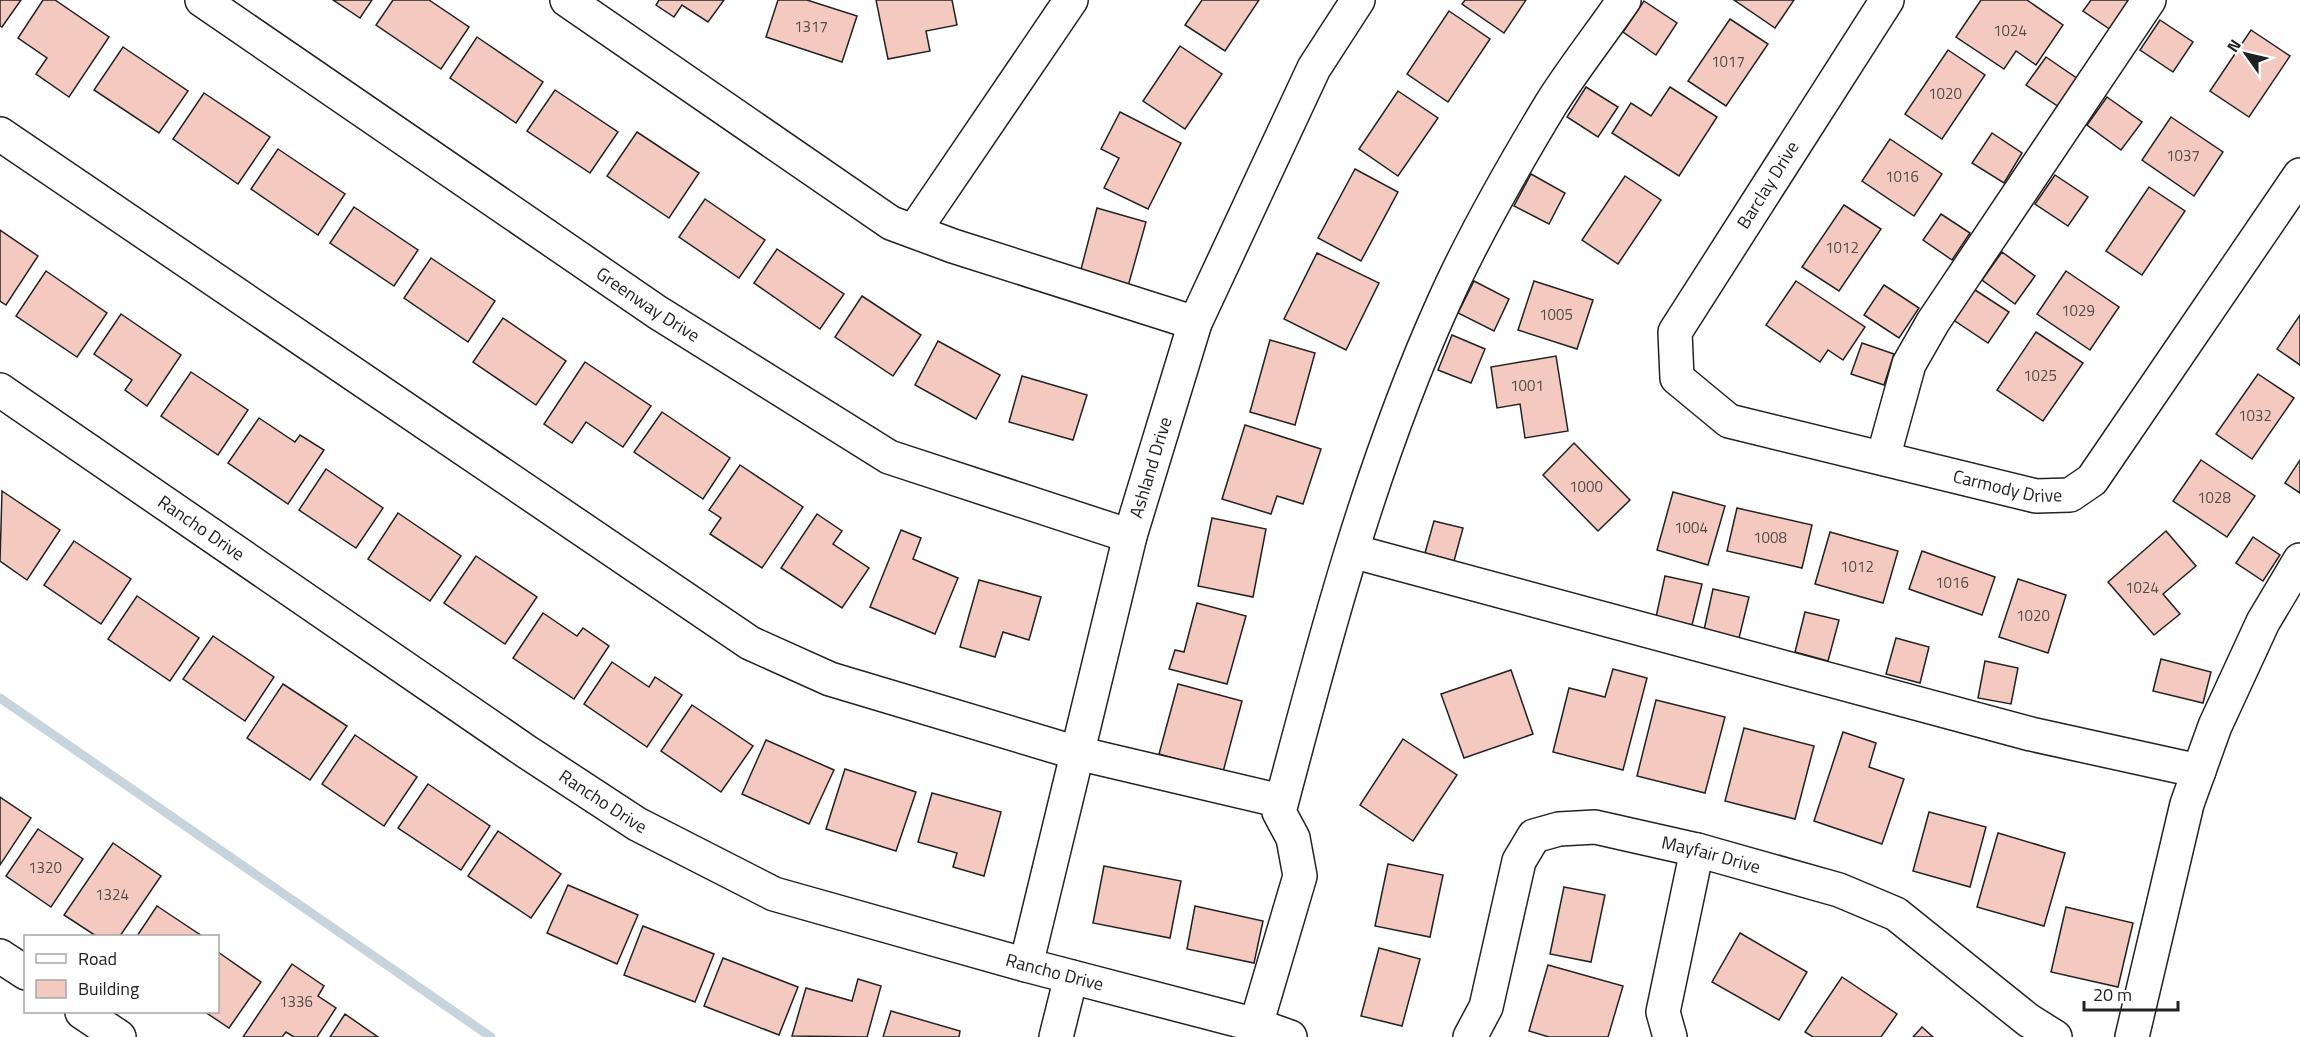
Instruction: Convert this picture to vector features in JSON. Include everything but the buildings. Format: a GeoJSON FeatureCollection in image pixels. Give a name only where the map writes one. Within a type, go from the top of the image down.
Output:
{"type":"FeatureCollection","features":[{"type":"Feature","properties":{"kind":"street","name":"Greenway Drive"},"geometry":{"type":"LineString","coordinates":[[202,0],[657,312],[890,457],[1130,536]]}},
{"type":"Feature","properties":{"kind":"street"},"geometry":{"type":"LineString","coordinates":[[567,0],[891,223],[1195,323]]}},
{"type":"Feature","properties":{"kind":"street"},"geometry":{"type":"LineString","coordinates":[[914,231],[1071,0]]}},
{"type":"Feature","properties":{"kind":"street","name":"Ashland Drive"},"geometry":{"type":"LineString","coordinates":[[1026,965],[1130,536],[1195,323],[1314,68],[1358,0]]}},
{"type":"Feature","properties":{"kind":"street"},"geometry":{"type":"LineString","coordinates":[[1256,1025],[1300,876],[1293,838],[1279,812],[1281,801],[1353,551],[1400,409],[1444,302],[1552,103],[1624,0]]}},
{"type":"Feature","properties":{"kind":"street","name":"Barclay Drive"},"geometry":{"type":"LineString","coordinates":[[1677,378],[1675,332],[1887,0]]}},
{"type":"Feature","properties":{"kind":"street"},"geometry":{"type":"LineString","coordinates":[[1883,458],[1909,364],[1933,322],[2149,0]]}},
{"type":"Feature","properties":{"kind":"street"},"geometry":{"type":"LineString","coordinates":[[0,134],[750,643],[830,679],[1077,753],[1281,801]]}},
{"type":"Feature","properties":{"kind":"street","name":"Carmody Drive"},"geometry":{"type":"LineString","coordinates":[[1677,378],[1729,420],[2036,496],[2070,495],[2092,480],[2300,175]]}},
{"type":"Feature","properties":{"kind":"street","name":"Rancho Drive"},"geometry":{"type":"LineString","coordinates":[[0,390],[527,752],[637,824],[774,894],[1026,965],[1256,1025],[1290,1037]]}},
{"type":"Feature","properties":{"kind":"street"},"geometry":{"type":"LineString","coordinates":[[1353,551],[2031,734],[2199,771]]}},
{"type":"Feature","properties":{"kind":"street"},"geometry":{"type":"LineString","coordinates":[[2132,1037],[2187,804],[2215,726],[2263,622],[2300,560]]}},
{"type":"Feature","properties":{"kind":"street","name":"Mayfair Drive"},"geometry":{"type":"LineString","coordinates":[[1470,1037],[1486,1007],[1519,861],[1534,836],[1559,829],[1595,827],[1697,850],[1839,890],[1896,914],[2028,1020],[2055,1037]]}},
{"type":"Feature","properties":{"kind":"street"},"geometry":{"type":"LineString","coordinates":[[1671,1037],[1663,1012],[1697,850]]}},
{"type":"Feature","properties":{"kind":"street"},"geometry":{"type":"LineString","coordinates":[[0,956],[24,972]]}},
{"type":"Feature","properties":{"kind":"street"},"geometry":{"type":"LineString","coordinates":[[1056,1037],[1071,977]]}},
{"type":"Feature","properties":{"kind":"street"},"geometry":{"type":"LineString","coordinates":[[85,1013],[119,1037]]}},
{"type":"Feature","properties":{"kind":"waterway"},"geometry":{"type":"LineString","coordinates":[[0,698],[491,1037]]}}]}
